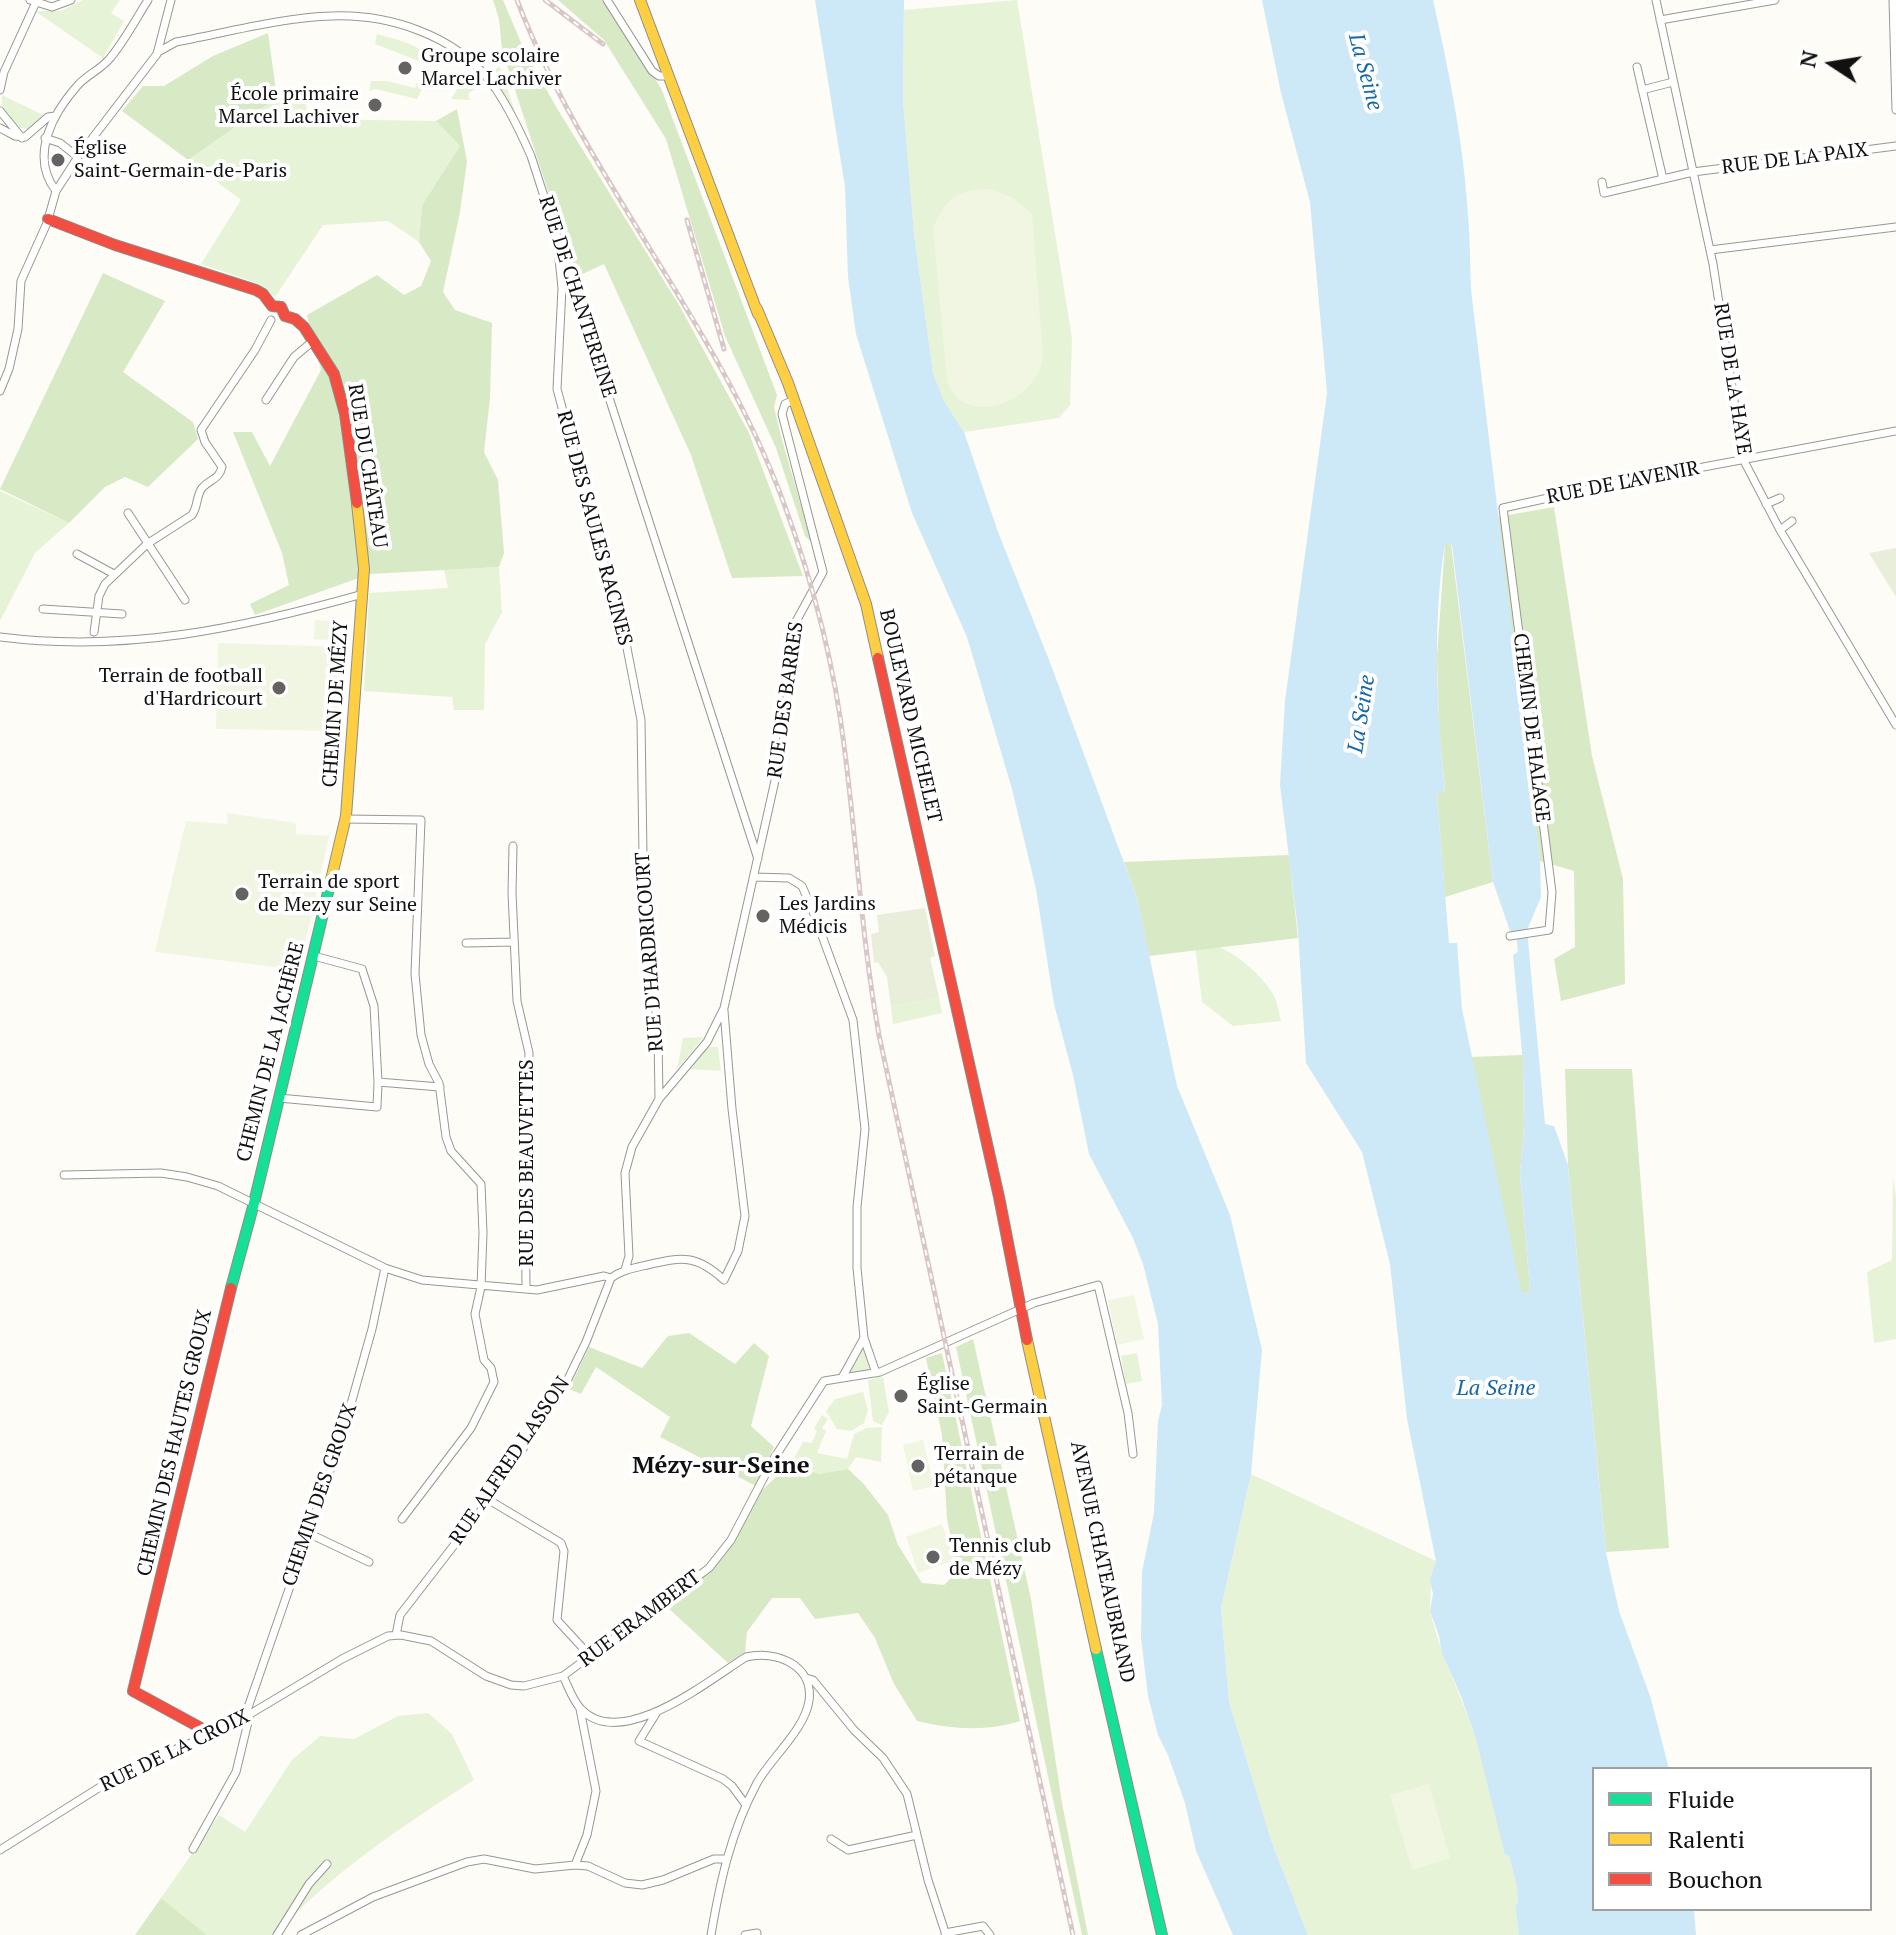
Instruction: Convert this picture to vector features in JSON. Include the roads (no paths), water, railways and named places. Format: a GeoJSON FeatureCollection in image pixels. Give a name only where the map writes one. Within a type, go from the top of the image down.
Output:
{"type":"FeatureCollection","features":[{"type":"Feature","properties":{"kind":"main road","name":"BOULEVARD MICHELET"},"geometry":{"type":"LineString","coordinates":[[640,0],[868,610],[934,905]]}},
{"type":"Feature","properties":{"kind":"main road","name":"RUE DU CHÂTEAU"},"geometry":{"type":"LineString","coordinates":[[48,219],[115,245],[247,287],[263,294],[272,306],[280,306],[285,316],[301,324],[334,374],[345,414],[364,569],[363,594]]}},
{"type":"Feature","properties":{"kind":"main road","name":"CHEMIN DE MÉZY"},"geometry":{"type":"LineString","coordinates":[[345,818],[363,594]]}},
{"type":"Feature","properties":{"kind":"main road","name":"CHEMIN DE LA JACHÈRE"},"geometry":{"type":"LineString","coordinates":[[254,1203],[345,818]]}},
{"type":"Feature","properties":{"kind":"main road","name":"AVENUE CHATEAUBRIAND"},"geometry":{"type":"LineString","coordinates":[[934,905],[999,1197],[1011,1235],[1024,1307],[1164,1935]]}},
{"type":"Feature","properties":{"kind":"main road","name":"CHEMIN DES HAUTES GROUX"},"geometry":{"type":"LineString","coordinates":[[208,1735],[201,1728],[133,1691],[223,1316],[254,1203]]}},
{"type":"Feature","properties":{"kind":"street"},"geometry":{"type":"LineString","coordinates":[[45,0],[52,7]]}},
{"type":"Feature","properties":{"kind":"street"},"geometry":{"type":"LineString","coordinates":[[0,90],[34,1],[52,7],[71,0]]}},
{"type":"Feature","properties":{"kind":"street"},"geometry":{"type":"LineString","coordinates":[[56,191],[48,176],[45,138],[55,116],[78,85],[111,58],[148,0]]}},
{"type":"Feature","properties":{"kind":"street"},"geometry":{"type":"LineString","coordinates":[[0,391],[18,329],[21,281],[48,219],[56,191],[158,52],[171,0]]}},
{"type":"Feature","properties":{"kind":"street"},"geometry":{"type":"LineString","coordinates":[[607,0],[656,75],[669,76]]}},
{"type":"Feature","properties":{"kind":"street","name":"RUE DE LA HAYE"},"geometry":{"type":"LineString","coordinates":[[1656,0],[1710,250],[1743,459],[1780,530],[1896,725]]}},
{"type":"Feature","properties":{"kind":"street"},"geometry":{"type":"LineString","coordinates":[[1660,20],[1775,0]]}},
{"type":"Feature","properties":{"kind":"street"},"geometry":{"type":"LineString","coordinates":[[1893,0],[1896,110]]}},
{"type":"Feature","properties":{"kind":"street","name":"RUE DE CHANTEREINE"},"geometry":{"type":"LineString","coordinates":[[158,52],[176,42],[332,16],[375,18],[426,34],[467,60],[496,90],[531,156],[758,859]]}},
{"type":"Feature","properties":{"kind":"street"},"geometry":{"type":"LineString","coordinates":[[646,61],[661,55]]}},
{"type":"Feature","properties":{"kind":"street"},"geometry":{"type":"LineString","coordinates":[[1637,67],[1663,179]]}},
{"type":"Feature","properties":{"kind":"street"},"geometry":{"type":"LineString","coordinates":[[1642,90],[1673,82]]}},
{"type":"Feature","properties":{"kind":"street"},"geometry":{"type":"LineString","coordinates":[[0,111],[22,138]]}},
{"type":"Feature","properties":{"kind":"street"},"geometry":{"type":"LineString","coordinates":[[0,128],[22,138],[28,137],[50,116],[55,116]]}},
{"type":"Feature","properties":{"kind":"street"},"geometry":{"type":"LineString","coordinates":[[45,138],[60,143],[78,157]]}},
{"type":"Feature","properties":{"kind":"street","name":"RUE DE LA PAIX"},"geometry":{"type":"LineString","coordinates":[[1602,182],[1604,193],[1693,172],[1896,146]]}},
{"type":"Feature","properties":{"kind":"street"},"geometry":{"type":"LineString","coordinates":[[1710,250],[1896,227]]}},
{"type":"Feature","properties":{"kind":"street","name":"RUE DES SAULES RACINES"},"geometry":{"type":"LineString","coordinates":[[557,237],[562,288],[557,389],[636,685],[641,720],[641,819]]}},
{"type":"Feature","properties":{"kind":"street"},"geometry":{"type":"LineString","coordinates":[[271,320],[268,313],[272,306]]}},
{"type":"Feature","properties":{"kind":"street"},"geometry":{"type":"LineString","coordinates":[[271,320],[279,322],[285,316]]}},
{"type":"Feature","properties":{"kind":"street"},"geometry":{"type":"LineString","coordinates":[[94,632],[105,584],[147,544],[192,515],[202,488],[220,475],[222,467],[205,442],[201,430],[255,350],[271,320]]}},
{"type":"Feature","properties":{"kind":"street"},"geometry":{"type":"LineString","coordinates":[[266,400],[294,357],[313,341]]}},
{"type":"Feature","properties":{"kind":"street","name":"RUE DES BARRES"},"geometry":{"type":"LineString","coordinates":[[724,1008],[786,725],[793,627],[820,580],[823,566],[783,421],[782,410],[791,401]]}},
{"type":"Feature","properties":{"kind":"street","name":"RUE DE L'AVENIR"},"geometry":{"type":"LineString","coordinates":[[1503,508],[1896,431]]}},
{"type":"Feature","properties":{"kind":"street"},"geometry":{"type":"LineString","coordinates":[[1766,504],[1780,498]]}},
{"type":"Feature","properties":{"kind":"street","name":"CHEMIN DE HALAGE"},"geometry":{"type":"LineString","coordinates":[[1503,508],[1552,892],[1549,930],[1510,936]]}},
{"type":"Feature","properties":{"kind":"street"},"geometry":{"type":"LineString","coordinates":[[128,513],[185,600]]}},
{"type":"Feature","properties":{"kind":"street"},"geometry":{"type":"LineString","coordinates":[[1780,530],[1792,521]]}},
{"type":"Feature","properties":{"kind":"street"},"geometry":{"type":"LineString","coordinates":[[77,554],[114,574]]}},
{"type":"Feature","properties":{"kind":"street"},"geometry":{"type":"LineString","coordinates":[[0,637],[65,644],[160,638],[237,627],[363,594]]}},
{"type":"Feature","properties":{"kind":"street"},"geometry":{"type":"LineString","coordinates":[[43,609],[122,614]]}},
{"type":"Feature","properties":{"kind":"street"},"geometry":{"type":"LineString","coordinates":[[345,818],[421,820],[415,974],[421,1035],[429,1064],[440,1087],[446,1137],[451,1151],[481,1184],[481,1287],[475,1314],[484,1360],[491,1368],[494,1382],[471,1428],[402,1519]]}},
{"type":"Feature","properties":{"kind":"street","name":"RUE D'HARDRICOURT"},"geometry":{"type":"LineString","coordinates":[[641,819],[658,1035],[657,1086],[661,1096]]}},
{"type":"Feature","properties":{"kind":"street","name":"RUE DES BEAUVETTES"},"geometry":{"type":"LineString","coordinates":[[513,846],[517,1001],[529,1053],[525,1176],[526,1289]]}},
{"type":"Feature","properties":{"kind":"street"},"geometry":{"type":"LineString","coordinates":[[754,877],[789,878],[802,886],[853,1020],[865,1129],[859,1182],[857,1268],[864,1338],[878,1372]]}},
{"type":"Feature","properties":{"kind":"street"},"geometry":{"type":"LineString","coordinates":[[466,943],[514,942]]}},
{"type":"Feature","properties":{"kind":"street"},"geometry":{"type":"LineString","coordinates":[[279,1098],[377,1107],[374,1006],[362,969],[314,956]]}},
{"type":"Feature","properties":{"kind":"street"},"geometry":{"type":"LineString","coordinates":[[625,1270],[629,1256],[626,1167],[632,1147],[661,1096],[707,1042],[724,1008]]}},
{"type":"Feature","properties":{"kind":"street"},"geometry":{"type":"LineString","coordinates":[[64,1175],[161,1173],[218,1186],[385,1268],[422,1280],[537,1290],[604,1276],[611,1278],[625,1270],[680,1257],[707,1264],[724,1280],[738,1251],[745,1216],[724,1008]]}},
{"type":"Feature","properties":{"kind":"street"},"geometry":{"type":"LineString","coordinates":[[378,1082],[440,1087]]}},
{"type":"Feature","properties":{"kind":"street","name":"CHEMIN DES GROUX"},"geometry":{"type":"LineString","coordinates":[[193,1849],[236,1772],[247,1717],[342,1436],[372,1329],[385,1268]]}},
{"type":"Feature","properties":{"kind":"street","name":"RUE ALFRED LASSON"},"geometry":{"type":"LineString","coordinates":[[396,1635],[400,1615],[489,1500],[566,1383],[611,1278]]}},
{"type":"Feature","properties":{"kind":"street"},"geometry":{"type":"LineString","coordinates":[[843,1376],[878,1372],[1024,1307],[1098,1285],[1128,1413],[1133,1454]]}},
{"type":"Feature","properties":{"kind":"street"},"geometry":{"type":"LineString","coordinates":[[843,1376],[864,1338]]}},
{"type":"Feature","properties":{"kind":"street","name":"RUE ERAMBERT"},"geometry":{"type":"LineString","coordinates":[[396,1635],[431,1641],[486,1676],[511,1685],[524,1686],[563,1676],[709,1568],[731,1540],[773,1460],[824,1381],[843,1376]]}},
{"type":"Feature","properties":{"kind":"street"},"geometry":{"type":"LineString","coordinates":[[489,1500],[561,1543],[564,1551],[557,1620],[591,1657]]}},
{"type":"Feature","properties":{"kind":"street"},"geometry":{"type":"LineString","coordinates":[[308,1533],[369,1562]]}},
{"type":"Feature","properties":{"kind":"street","name":"RUE DE LA CROIX"},"geometry":{"type":"LineString","coordinates":[[0,1850],[108,1782],[247,1717],[362,1647],[396,1635]]}},
{"type":"Feature","properties":{"kind":"street"},"geometry":{"type":"LineString","coordinates":[[580,1709],[600,1722],[619,1724],[658,1711],[746,1657],[763,1653],[799,1668],[806,1678],[810,1692],[805,1718],[758,1780],[725,1859],[711,1935]]}},
{"type":"Feature","properties":{"kind":"street"},"geometry":{"type":"LineString","coordinates":[[563,1676],[580,1709],[596,1791],[587,1835],[575,1865]]}},
{"type":"Feature","properties":{"kind":"street"},"geometry":{"type":"LineString","coordinates":[[806,1678],[813,1680],[854,1730],[883,1758],[907,1794],[946,1934],[983,1926],[990,1935]]}},
{"type":"Feature","properties":{"kind":"street"},"geometry":{"type":"LineString","coordinates":[[658,1711],[639,1741],[723,1779],[746,1805]]}},
{"type":"Feature","properties":{"kind":"street"},"geometry":{"type":"LineString","coordinates":[[831,1839],[848,1850],[917,1835]]}},
{"type":"Feature","properties":{"kind":"street"},"geometry":{"type":"LineString","coordinates":[[301,1935],[373,1897],[467,1862],[484,1859],[535,1869],[588,1866],[625,1883],[642,1885],[663,1880],[714,1859],[725,1859]]}},
{"type":"Feature","properties":{"kind":"street"},"geometry":{"type":"LineString","coordinates":[[277,1935],[309,1884],[327,1864]]}},
{"type":"Feature","properties":{"kind":"street"},"geometry":{"type":"LineString","coordinates":[[745,1935],[757,1933]]}},
{"type":"Feature","properties":{"kind":"water"},"geometry":{"type":"Polygon","coordinates":[[[815,0],[904,0],[903,100],[914,234],[933,373],[944,401],[964,432],[998,532],[1137,898],[1177,1086],[1230,1215],[1262,1350],[1251,1474],[1221,1608],[1229,1702],[1272,1843],[1308,1935],[1233,1935],[1196,1851],[1185,1803],[1158,1735],[1148,1696],[1141,1638],[1142,1572],[1154,1513],[1158,1421],[1162,1405],[1158,1324],[1133,1238],[1089,1154],[1054,1004],[1036,889],[1012,789],[967,637],[912,513],[856,334],[848,277],[845,187],[815,0]]]}},
{"type":"Feature","properties":{"kind":"water","name":"La Seine"},"geometry":{"type":"Polygon","coordinates":[[[1262,0],[1433,0],[1462,152],[1471,290],[1540,861],[1541,897],[1527,930],[1545,1124],[1554,1126],[1568,1165],[1606,1553],[1619,1611],[1651,1699],[1668,1767],[1592,1767],[1592,1911],[1694,1911],[1696,1935],[1519,1935],[1515,1905],[1518,1904],[1517,1887],[1509,1856],[1505,1855],[1476,1739],[1442,1653],[1430,1611],[1433,1594],[1430,1580],[1436,1561],[1407,1419],[1390,1264],[1362,1152],[1306,1063],[1298,930],[1280,785],[1285,701],[1327,393],[1310,202],[1281,93],[1262,0]],[[1445,544],[1437,636],[1445,791],[1437,794],[1449,943],[1457,943],[1462,1009],[1521,1291],[1527,1294],[1530,1289],[1520,1173],[1524,1128],[1523,1063],[1513,955],[1518,952],[1516,931],[1510,931],[1493,882],[1452,545],[1445,544]]]}},
{"type":"Feature","properties":{"kind":"railway"},"geometry":{"type":"LineString","coordinates":[[517,0],[545,65],[578,128],[723,372],[755,435],[804,562],[829,657],[841,721],[868,965],[879,1035],[1073,1935]]}},
{"type":"Feature","properties":{"kind":"railway"},"geometry":{"type":"LineString","coordinates":[[545,0],[603,44]]}},
{"type":"Feature","properties":{"kind":"railway"},"geometry":{"type":"LineString","coordinates":[[687,220],[724,349]]}},
{"type":"Feature","properties":{"kind":"place","name":"Groupe scolaire Marcel Lachiver"},"geometry":{"type":"Point","coordinates":[405,68]}},
{"type":"Feature","properties":{"kind":"place","name":"École primaire Marcel Lachiver"},"geometry":{"type":"Point","coordinates":[375,105]}},
{"type":"Feature","properties":{"kind":"place","name":"Église Saint-Germain-de-Paris"},"geometry":{"type":"Point","coordinates":[58,160]}},
{"type":"Feature","properties":{"kind":"place","name":"Terrain de football d'Hardricourt"},"geometry":{"type":"Point","coordinates":[279,688]}},
{"type":"Feature","properties":{"kind":"place","name":"Terrain de sport de Mezy sur Seine"},"geometry":{"type":"Point","coordinates":[242,894]}},
{"type":"Feature","properties":{"kind":"place","name":"Les Jardins Médicis"},"geometry":{"type":"Point","coordinates":[763,916]}},
{"type":"Feature","properties":{"kind":"place","name":"Église Saint-Germain"},"geometry":{"type":"Point","coordinates":[901,1396]}},
{"type":"Feature","properties":{"kind":"place","name":"Terrain de pétanque"},"geometry":{"type":"Point","coordinates":[918,1466]}},
{"type":"Feature","properties":{"kind":"place","name":"Tennis club de Mézy"},"geometry":{"type":"Point","coordinates":[933,1557]}},
{"type":"Feature","properties":{"kind":"district","name":"Mézy-sur-Seine"},"geometry":{"type":"Point","coordinates":[721,1466]}}]}
